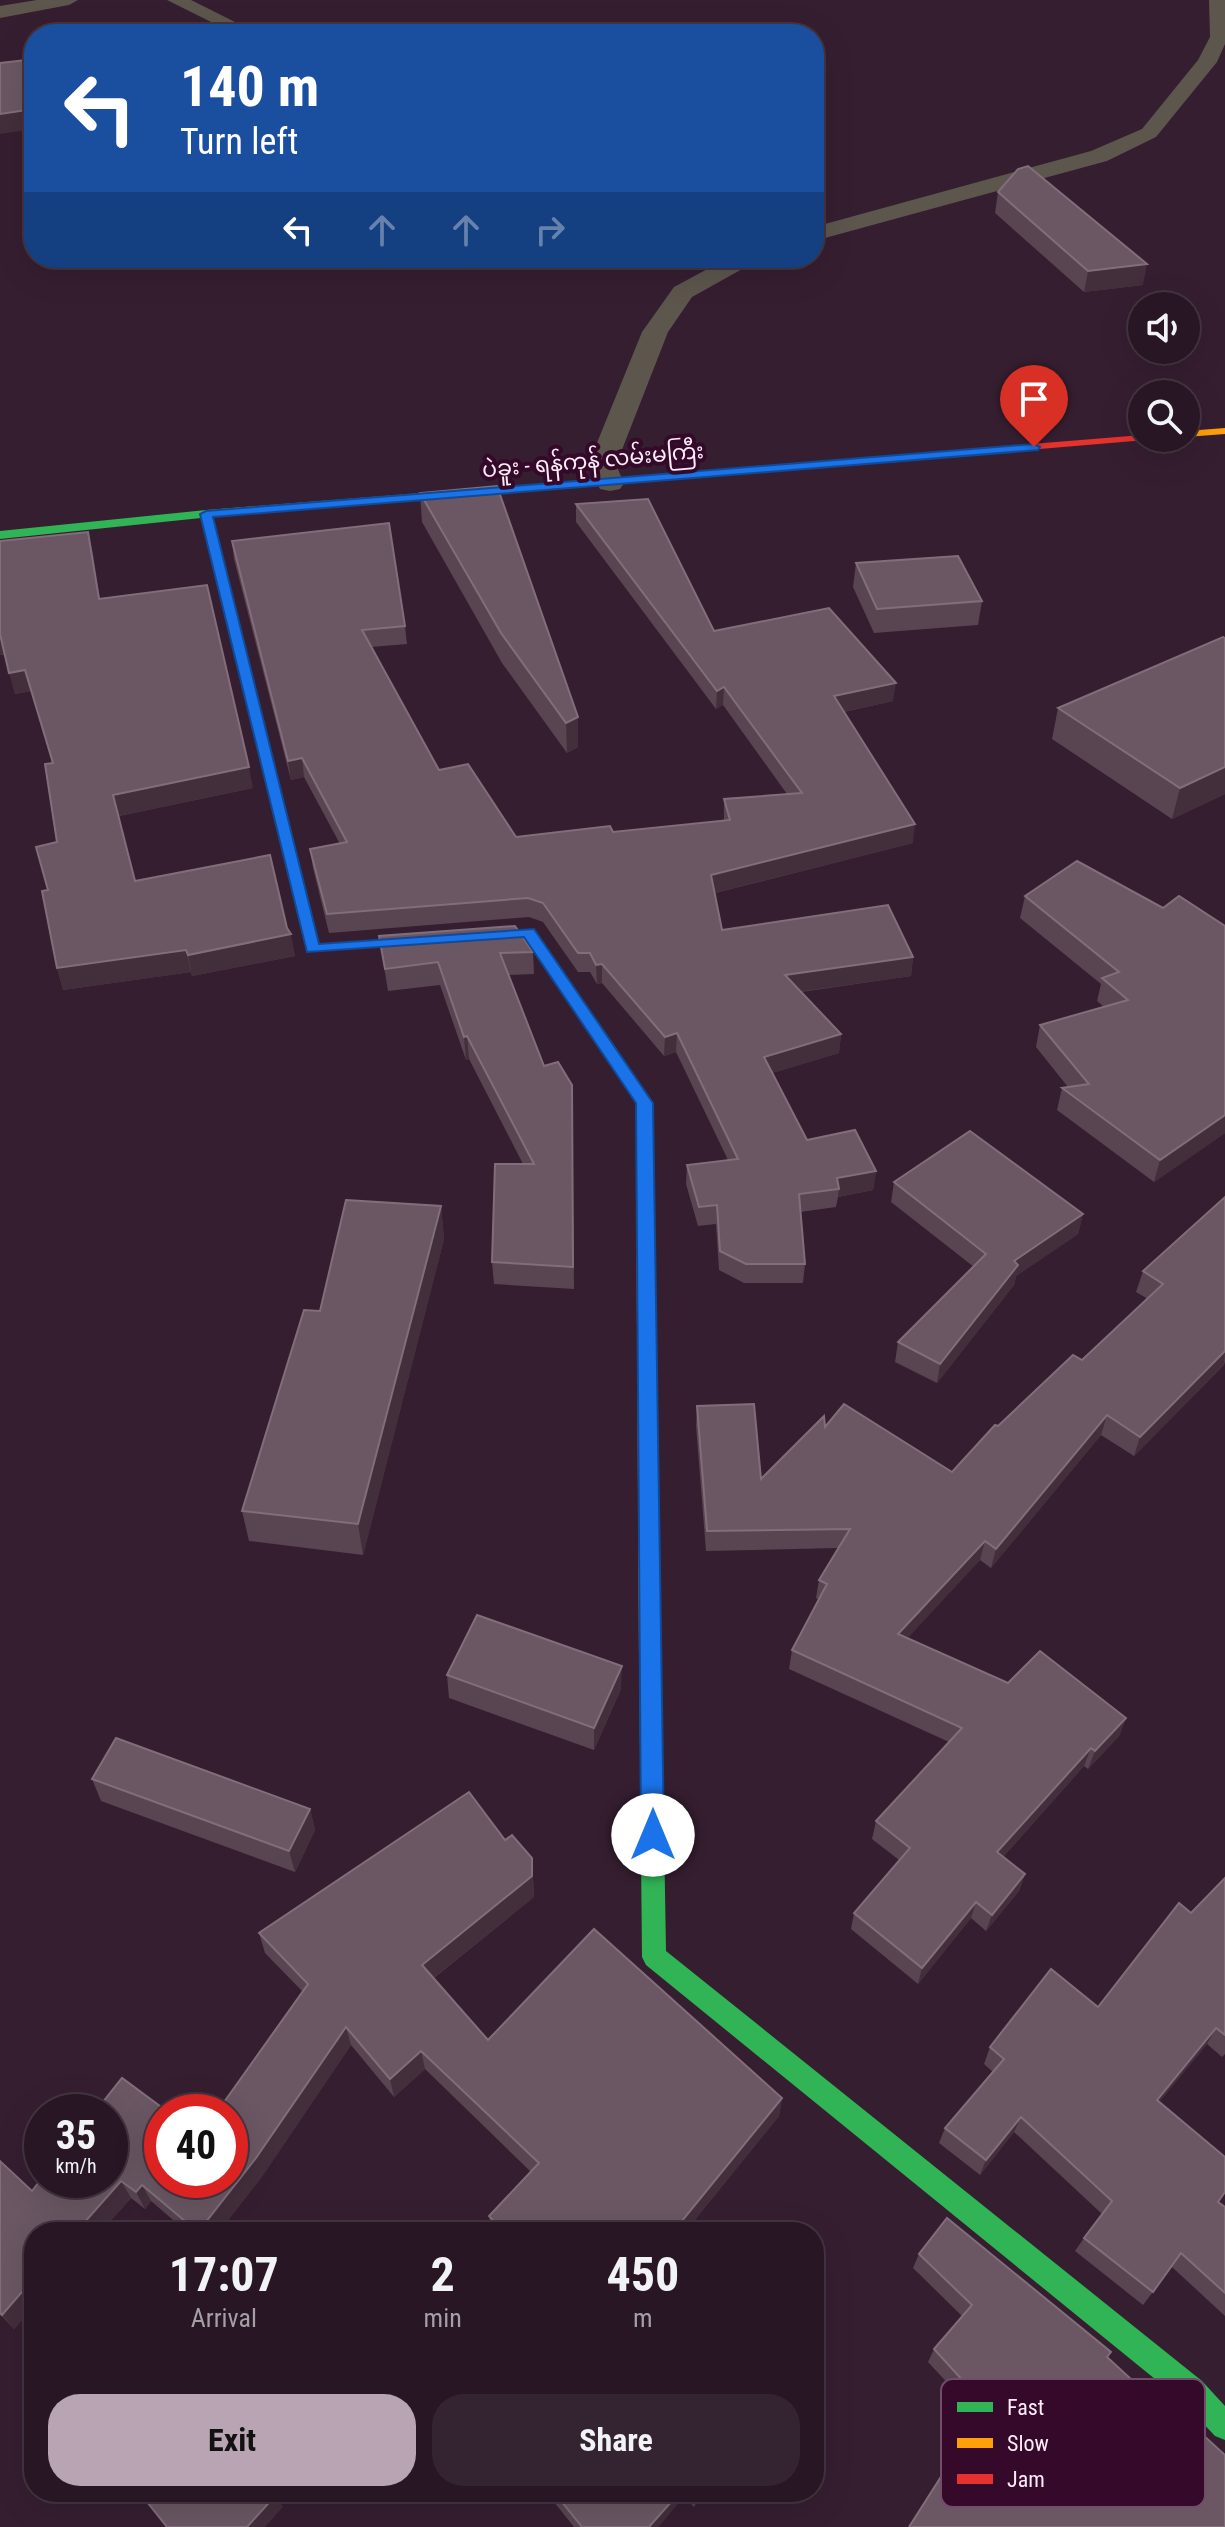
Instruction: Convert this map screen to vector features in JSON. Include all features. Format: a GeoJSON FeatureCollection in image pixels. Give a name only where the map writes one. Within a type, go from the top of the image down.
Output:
{"type":"FeatureCollection","features":[{"type":"Feature","properties":{"kind":"main road"},"geometry":{"type":"LineString","coordinates":[[1200,433],[1225,431]]}},
{"type":"Feature","properties":{"kind":"main road","name":"ပဲခူး - ရန်ကုန် လမ်းမကြီး"},"geometry":{"type":"LineString","coordinates":[[182,497],[606,474],[1128,439]]}},
{"type":"Feature","properties":{"kind":"main road","name":"ပဲခူး - ရန်ကုန် လမ်းမကြီး"},"geometry":{"type":"LineString","coordinates":[[0,535],[606,474],[743,451]]}},
{"type":"Feature","properties":{"kind":"main road"},"geometry":{"type":"LineString","coordinates":[[206,514],[312,949],[528,932],[644,1103],[654,1957],[1177,2379]]}},
{"type":"Feature","properties":{"kind":"main road"},"geometry":{"type":"LineString","coordinates":[[1205,2405],[1225,2426]]}},
{"type":"Feature","properties":{"kind":"street"},"geometry":{"type":"LineString","coordinates":[[0,12],[69,0]]}},
{"type":"Feature","properties":{"kind":"street"},"geometry":{"type":"LineString","coordinates":[[176,0],[228,24]]}},
{"type":"Feature","properties":{"kind":"street"},"geometry":{"type":"LineString","coordinates":[[824,231],[1099,156],[1149,133],[1207,62],[1219,37],[1218,0]]}},
{"type":"Feature","properties":{"kind":"street"},"geometry":{"type":"LineString","coordinates":[[606,474],[655,332],[683,292],[725,268]]}},
{"type":"Feature","properties":{"kind":"building"},"geometry":{"type":"Polygon","coordinates":[[[24,60],[24,110],[0,114],[0,63],[24,60]]]}},
{"type":"Feature","properties":{"kind":"building"},"geometry":{"type":"Polygon","coordinates":[[[1028,166],[1147,264],[1088,271],[998,192],[1018,169],[1028,166]]]}},
{"type":"Feature","properties":{"kind":"building"},"geometry":{"type":"Polygon","coordinates":[[[497,486],[578,717],[566,723],[501,633],[420,493],[497,486]]]}},
{"type":"Feature","properties":{"kind":"building"},"geometry":{"type":"Polygon","coordinates":[[[648,499],[714,631],[829,608],[896,683],[834,696],[915,824],[711,875],[722,930],[888,905],[913,957],[785,975],[841,1034],[764,1057],[807,1140],[855,1130],[876,1171],[837,1178],[839,1189],[799,1194],[805,1264],[746,1264],[720,1251],[717,1205],[699,1207],[687,1165],[738,1159],[677,1033],[665,1037],[602,964],[596,965],[590,953],[578,953],[543,903],[528,898],[327,914],[310,849],[347,842],[302,758],[288,761],[232,541],[389,523],[405,626],[362,630],[439,770],[468,764],[516,837],[610,826],[613,832],[730,820],[724,799],[802,793],[724,687],[717,691],[576,504],[648,499]]]}},
{"type":"Feature","properties":{"kind":"building"},"geometry":{"type":"Polygon","coordinates":[[[88,532],[99,599],[207,585],[249,767],[113,795],[135,881],[270,855],[291,934],[188,955],[186,950],[57,968],[42,891],[48,890],[36,847],[57,842],[45,764],[53,763],[25,670],[9,673],[0,634],[0,541],[88,532]]]}},
{"type":"Feature","properties":{"kind":"building"},"geometry":{"type":"Polygon","coordinates":[[[958,556],[982,601],[877,609],[856,563],[958,556]]]}},
{"type":"Feature","properties":{"kind":"building"},"geometry":{"type":"Polygon","coordinates":[[[1223,637],[1225,767],[1180,788],[1058,708],[1223,637]]]}},
{"type":"Feature","properties":{"kind":"building"},"geometry":{"type":"Polygon","coordinates":[[[1077,861],[1163,908],[1179,896],[1225,926],[1225,1115],[1160,1160],[1062,1088],[1089,1084],[1040,1025],[1128,1000],[1102,978],[1119,972],[1025,896],[1077,861]]]}},
{"type":"Feature","properties":{"kind":"building"},"geometry":{"type":"Polygon","coordinates":[[[515,926],[533,952],[500,953],[544,1066],[558,1062],[572,1085],[573,1267],[492,1262],[495,1164],[534,1164],[467,1036],[464,1037],[438,962],[385,969],[379,936],[515,926]]]}},
{"type":"Feature","properties":{"kind":"building"},"geometry":{"type":"Polygon","coordinates":[[[970,1131],[1083,1214],[1014,1261],[1018,1265],[940,1364],[898,1342],[986,1254],[894,1182],[970,1131]]]}},
{"type":"Feature","properties":{"kind":"building"},"geometry":{"type":"Polygon","coordinates":[[[1225,1197],[1225,1351],[1140,1437],[1107,1415],[996,1549],[985,1541],[898,1634],[1008,1683],[1040,1651],[1126,1718],[1095,1751],[1091,1748],[997,1852],[1025,1874],[992,1915],[976,1902],[922,1968],[854,1913],[910,1848],[876,1821],[962,1728],[792,1650],[827,1584],[819,1580],[850,1529],[707,1531],[697,1406],[754,1404],[761,1479],[824,1416],[825,1427],[844,1404],[952,1472],[995,1425],[998,1426],[1073,1355],[1082,1360],[1163,1284],[1143,1271],[1225,1197]]]}},
{"type":"Feature","properties":{"kind":"building"},"geometry":{"type":"Polygon","coordinates":[[[346,1200],[441,1206],[358,1524],[242,1511],[304,1310],[320,1311],[346,1200]]]}},
{"type":"Feature","properties":{"kind":"building"},"geometry":{"type":"Polygon","coordinates":[[[477,1615],[622,1666],[594,1728],[447,1675],[477,1615]]]}},
{"type":"Feature","properties":{"kind":"building"},"geometry":{"type":"Polygon","coordinates":[[[116,1738],[310,1809],[289,1851],[92,1779],[116,1738]]]}},
{"type":"Feature","properties":{"kind":"building"},"geometry":{"type":"Polygon","coordinates":[[[469,1792],[505,1840],[512,1835],[532,1858],[532,1876],[422,1965],[488,2040],[594,1929],[782,2098],[681,2222],[495,2222],[489,2216],[539,2163],[421,2051],[390,2079],[346,2027],[248,2168],[248,2094],[230,2094],[308,1984],[259,1933],[469,1792]]]}},
{"type":"Feature","properties":{"kind":"building"},"geometry":{"type":"Polygon","coordinates":[[[1225,1878],[1225,2035],[1216,2028],[1157,2100],[1225,2157],[1225,2192],[1218,2202],[1225,2207],[1225,2293],[1181,2253],[1153,2292],[1084,2238],[1112,2201],[1021,2117],[986,2160],[945,2128],[1004,2059],[990,2047],[1051,1969],[1098,2007],[1179,1903],[1191,1913],[1225,1878]]]}},
{"type":"Feature","properties":{"kind":"building"},"geometry":{"type":"Polygon","coordinates":[[[122,2078],[144,2094],[144,2187],[142,2185],[136,2192],[128,2186],[128,2094],[109,2094],[122,2078]]]}},
{"type":"Feature","properties":{"kind":"building"},"geometry":{"type":"Polygon","coordinates":[[[0,2161],[24,2184],[24,2198],[106,2198],[85,2222],[24,2222],[24,2290],[2,2315],[0,2313],[0,2161]]]}},
{"type":"Feature","properties":{"kind":"building"},"geometry":{"type":"Polygon","coordinates":[[[157,2198],[225,2198],[206,2222],[186,2222],[157,2198]]]}},
{"type":"Feature","properties":{"kind":"building"},"geometry":{"type":"Polygon","coordinates":[[[947,2218],[1111,2352],[1107,2357],[1131,2379],[961,2379],[934,2349],[972,2305],[919,2254],[947,2218]]]}},
{"type":"Feature","properties":{"kind":"building"},"geometry":{"type":"Polygon","coordinates":[[[1205,2437],[1225,2455],[1225,2527],[909,2527],[941,2477],[941,2507],[1205,2507],[1205,2437]]]}},
{"type":"Feature","properties":{"kind":"building"},"geometry":{"type":"Polygon","coordinates":[[[147,2502],[270,2502],[247,2527],[167,2527],[147,2502]]]}},
{"type":"Feature","properties":{"kind":"building"},"geometry":{"type":"Polygon","coordinates":[[[562,2502],[671,2502],[649,2527],[582,2527],[562,2502]]]}},
{"type":"Feature","properties":{"kind":"traffic: fast"},"geometry":{"type":"LineString","coordinates":[[0,535],[485,491]]}},
{"type":"Feature","properties":{"kind":"traffic: fast"},"geometry":{"type":"LineString","coordinates":[[206,514],[312,949],[528,932],[644,1103],[645,1165]]}},
{"type":"Feature","properties":{"kind":"traffic: fast"},"geometry":{"type":"LineString","coordinates":[[650,1655],[654,1957],[1177,2379]]}},
{"type":"Feature","properties":{"kind":"traffic: fast"},"geometry":{"type":"LineString","coordinates":[[1205,2405],[1225,2426]]}},
{"type":"Feature","properties":{"kind":"traffic: slow"},"geometry":{"type":"LineString","coordinates":[[1200,433],[1225,431]]}},
{"type":"Feature","properties":{"kind":"traffic: slow"},"geometry":{"type":"LineString","coordinates":[[485,491],[911,457]]}},
{"type":"Feature","properties":{"kind":"traffic: slow"},"geometry":{"type":"LineString","coordinates":[[645,1165],[650,1655]]}},
{"type":"Feature","properties":{"kind":"traffic: jam"},"geometry":{"type":"LineString","coordinates":[[911,457],[1128,439]]}},
{"type":"Feature","properties":{"kind":"route"},"geometry":{"type":"LineString","coordinates":[[653,1835],[644,1103],[528,932],[312,949],[206,514],[1034,447]]}}]}
